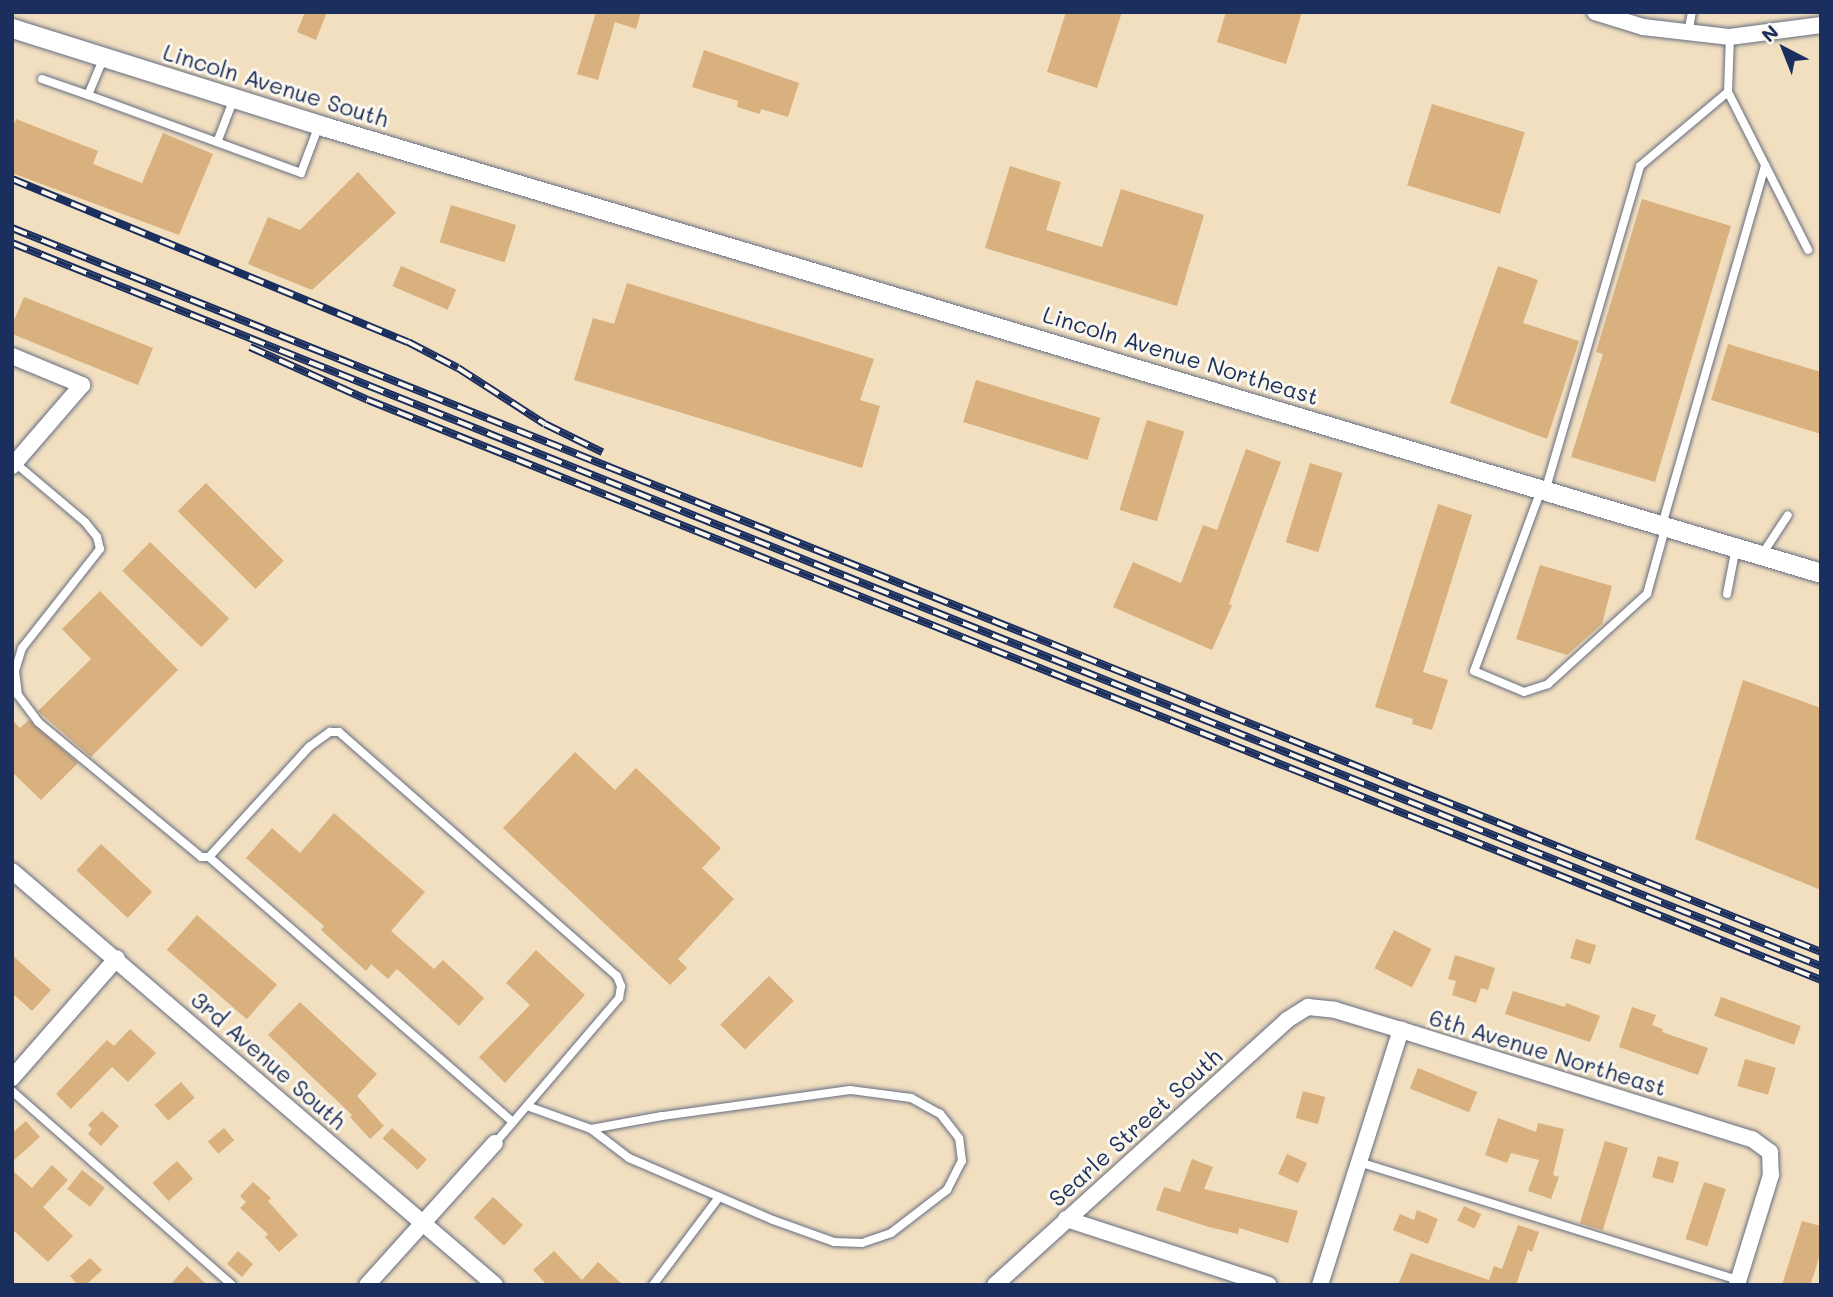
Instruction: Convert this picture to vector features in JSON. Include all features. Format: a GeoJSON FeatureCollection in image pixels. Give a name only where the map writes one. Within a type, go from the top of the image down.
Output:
{"type":"FeatureCollection","features":[{"type":"Feature","properties":{"kind":"street"},"geometry":{"type":"LineString","coordinates":[[1595,12],[1643,27],[1730,37],[1821,25]]}},
{"type":"Feature","properties":{"kind":"street","name":"Lincoln Avenue South"},"geometry":{"type":"LineString","coordinates":[[12,29],[527,186]]}},
{"type":"Feature","properties":{"kind":"street","name":"Lincoln Avenue Northeast"},"geometry":{"type":"LineString","coordinates":[[527,186],[1821,573]]}},
{"type":"Feature","properties":{"kind":"street"},"geometry":{"type":"LineString","coordinates":[[12,356],[82,384],[13,463]]}},
{"type":"Feature","properties":{"kind":"street","name":"3rd Avenue South"},"geometry":{"type":"LineString","coordinates":[[12,871],[117,958],[495,1285]]}},
{"type":"Feature","properties":{"kind":"street"},"geometry":{"type":"LineString","coordinates":[[12,1079],[117,958]]}},
{"type":"Feature","properties":{"kind":"street","name":"6th Avenue Northeast"},"geometry":{"type":"LineString","coordinates":[[1308,1007],[1335,1010],[1752,1139],[1770,1152],[1771,1175],[1738,1282]]}},
{"type":"Feature","properties":{"kind":"street","name":"Searle Street South"},"geometry":{"type":"LineString","coordinates":[[995,1285],[1287,1020],[1308,1007]]}},
{"type":"Feature","properties":{"kind":"street"},"geometry":{"type":"LineString","coordinates":[[1320,1285],[1401,1030]]}},
{"type":"Feature","properties":{"kind":"street"},"geometry":{"type":"LineString","coordinates":[[367,1285],[495,1143]]}},
{"type":"Feature","properties":{"kind":"street"},"geometry":{"type":"LineString","coordinates":[[1066,1219],[1269,1285]]}},
{"type":"Feature","properties":{"kind":"lane"},"geometry":{"type":"LineString","coordinates":[[1688,34],[1692,12]]}},
{"type":"Feature","properties":{"kind":"lane"},"geometry":{"type":"LineString","coordinates":[[1730,37],[1728,92],[1808,250]]}},
{"type":"Feature","properties":{"kind":"lane"},"geometry":{"type":"LineString","coordinates":[[88,95],[104,57]]}},
{"type":"Feature","properties":{"kind":"lane"},"geometry":{"type":"LineString","coordinates":[[42,79],[218,140],[301,173],[320,124]]}},
{"type":"Feature","properties":{"kind":"lane"},"geometry":{"type":"LineString","coordinates":[[1728,92],[1640,166],[1544,488],[1475,671],[1524,692],[1548,684],[1647,594],[1765,165]]}},
{"type":"Feature","properties":{"kind":"lane"},"geometry":{"type":"LineString","coordinates":[[218,140],[233,97]]}},
{"type":"Feature","properties":{"kind":"lane"},"geometry":{"type":"LineString","coordinates":[[13,463],[85,522],[97,537],[100,549],[22,649],[15,671],[18,695],[37,722],[201,857],[209,857],[513,1122]]}},
{"type":"Feature","properties":{"kind":"lane"},"geometry":{"type":"LineString","coordinates":[[1762,555],[1788,515]]}},
{"type":"Feature","properties":{"kind":"lane"},"geometry":{"type":"LineString","coordinates":[[1727,594],[1736,547]]}},
{"type":"Feature","properties":{"kind":"lane"},"geometry":{"type":"LineString","coordinates":[[209,857],[309,747],[330,732],[339,732],[617,976],[621,986],[619,998],[495,1143]]}},
{"type":"Feature","properties":{"kind":"lane"},"geometry":{"type":"LineString","coordinates":[[527,1105],[591,1129],[629,1158],[773,1220],[834,1242],[862,1243],[891,1233],[947,1190],[962,1161],[959,1138],[940,1114],[911,1098],[850,1090],[591,1129]]}},
{"type":"Feature","properties":{"kind":"lane"},"geometry":{"type":"LineString","coordinates":[[12,1091],[232,1285]]}},
{"type":"Feature","properties":{"kind":"lane"},"geometry":{"type":"LineString","coordinates":[[1359,1162],[1738,1282]]}},
{"type":"Feature","properties":{"kind":"lane"},"geometry":{"type":"LineString","coordinates":[[653,1285],[719,1197]]}},
{"type":"Feature","properties":{"kind":"building"},"geometry":{"type":"Polygon","coordinates":[[[305,12],[327,12],[316,40],[297,32],[305,12]]]}},
{"type":"Feature","properties":{"kind":"building"},"geometry":{"type":"Polygon","coordinates":[[[596,12],[641,12],[636,29],[615,22],[598,80],[577,74],[596,12]]]}},
{"type":"Feature","properties":{"kind":"building"},"geometry":{"type":"Polygon","coordinates":[[[1066,12],[1122,12],[1097,88],[1047,72],[1066,12]]]}},
{"type":"Feature","properties":{"kind":"building"},"geometry":{"type":"Polygon","coordinates":[[[1226,12],[1302,12],[1286,64],[1217,42],[1226,12]]]}},
{"type":"Feature","properties":{"kind":"building"},"geometry":{"type":"Polygon","coordinates":[[[704,50],[799,83],[788,117],[761,109],[760,114],[737,107],[738,101],[692,87],[704,50]]]}},
{"type":"Feature","properties":{"kind":"building"},"geometry":{"type":"Polygon","coordinates":[[[1432,104],[1525,132],[1500,214],[1407,185],[1432,104]]]}},
{"type":"Feature","properties":{"kind":"building"},"geometry":{"type":"Polygon","coordinates":[[[16,119],[98,151],[93,164],[142,183],[163,133],[213,154],[179,235],[12,173],[12,129],[16,119]]]}},
{"type":"Feature","properties":{"kind":"building"},"geometry":{"type":"Polygon","coordinates":[[[1010,166],[1061,182],[1046,230],[1102,247],[1121,189],[1204,215],[1177,306],[985,248],[1010,166]]]}},
{"type":"Feature","properties":{"kind":"building"},"geometry":{"type":"Polygon","coordinates":[[[358,172],[396,213],[312,290],[248,264],[268,217],[300,230],[358,172]]]}},
{"type":"Feature","properties":{"kind":"building"},"geometry":{"type":"Polygon","coordinates":[[[1642,199],[1731,226],[1655,482],[1571,457],[1603,354],[1596,352],[1642,199]]]}},
{"type":"Feature","properties":{"kind":"building"},"geometry":{"type":"Polygon","coordinates":[[[451,205],[516,225],[505,262],[440,242],[451,205]]]}},
{"type":"Feature","properties":{"kind":"building"},"geometry":{"type":"Polygon","coordinates":[[[401,266],[456,289],[448,310],[392,286],[401,266]]]}},
{"type":"Feature","properties":{"kind":"building"},"geometry":{"type":"Polygon","coordinates":[[[1498,266],[1538,280],[1523,323],[1579,341],[1547,439],[1450,403],[1498,266]]]}},
{"type":"Feature","properties":{"kind":"building"},"geometry":{"type":"Polygon","coordinates":[[[627,283],[874,359],[860,400],[880,406],[862,468],[574,380],[593,318],[614,324],[627,283]]]}},
{"type":"Feature","properties":{"kind":"building"},"geometry":{"type":"Polygon","coordinates":[[[24,297],[153,348],[138,385],[12,334],[12,325],[24,297]]]}},
{"type":"Feature","properties":{"kind":"building"},"geometry":{"type":"Polygon","coordinates":[[[1728,344],[1821,372],[1821,434],[1711,400],[1728,344]]]}},
{"type":"Feature","properties":{"kind":"building"},"geometry":{"type":"Polygon","coordinates":[[[976,380],[1100,418],[1087,460],[963,422],[976,380]]]}},
{"type":"Feature","properties":{"kind":"building"},"geometry":{"type":"Polygon","coordinates":[[[1147,420],[1184,431],[1157,521],[1120,510],[1147,420]]]}},
{"type":"Feature","properties":{"kind":"building"},"geometry":{"type":"Polygon","coordinates":[[[1246,449],[1281,462],[1229,604],[1232,605],[1212,650],[1113,607],[1133,562],[1181,583],[1203,525],[1217,530],[1246,449]]]}},
{"type":"Feature","properties":{"kind":"building"},"geometry":{"type":"Polygon","coordinates":[[[1310,463],[1343,473],[1318,552],[1286,542],[1310,463]]]}},
{"type":"Feature","properties":{"kind":"building"},"geometry":{"type":"Polygon","coordinates":[[[206,483],[284,561],[255,589],[178,511],[206,483]]]}},
{"type":"Feature","properties":{"kind":"building"},"geometry":{"type":"Polygon","coordinates":[[[1438,504],[1472,515],[1423,672],[1448,680],[1432,730],[1412,724],[1413,719],[1375,707],[1438,504]]]}},
{"type":"Feature","properties":{"kind":"building"},"geometry":{"type":"Polygon","coordinates":[[[150,542],[229,618],[201,647],[122,571],[150,542]]]}},
{"type":"Feature","properties":{"kind":"building"},"geometry":{"type":"Polygon","coordinates":[[[1540,565],[1612,586],[1602,624],[1567,655],[1516,639],[1540,565]]]}},
{"type":"Feature","properties":{"kind":"building"},"geometry":{"type":"Polygon","coordinates":[[[100,591],[178,670],[91,757],[38,711],[91,659],[62,629],[100,591]]]}},
{"type":"Feature","properties":{"kind":"building"},"geometry":{"type":"Polygon","coordinates":[[[1743,680],[1821,708],[1821,890],[1695,839],[1743,680]]]}},
{"type":"Feature","properties":{"kind":"building"},"geometry":{"type":"Polygon","coordinates":[[[12,720],[20,728],[29,720],[78,763],[41,800],[12,772],[12,720]]]}},
{"type":"Feature","properties":{"kind":"building"},"geometry":{"type":"Polygon","coordinates":[[[575,752],[615,790],[636,768],[721,848],[702,868],[734,899],[678,959],[687,968],[670,985],[503,828],[575,752]]]}},
{"type":"Feature","properties":{"kind":"building"},"geometry":{"type":"Polygon","coordinates":[[[334,813],[425,892],[391,931],[434,969],[443,960],[484,998],[459,1026],[397,969],[388,979],[371,964],[366,971],[321,930],[324,926],[246,858],[272,828],[300,853],[334,813]]]}},
{"type":"Feature","properties":{"kind":"building"},"geometry":{"type":"Polygon","coordinates":[[[101,844],[152,892],[128,918],[76,870],[101,844]]]}},
{"type":"Feature","properties":{"kind":"building"},"geometry":{"type":"Polygon","coordinates":[[[197,915],[277,985],[247,1019],[167,950],[197,915]]]}},
{"type":"Feature","properties":{"kind":"building"},"geometry":{"type":"Polygon","coordinates":[[[1394,930],[1431,949],[1412,987],[1374,968],[1394,930]]]}},
{"type":"Feature","properties":{"kind":"building"},"geometry":{"type":"Polygon","coordinates":[[[1576,939],[1596,945],[1590,964],[1570,958],[1576,939]]]}},
{"type":"Feature","properties":{"kind":"building"},"geometry":{"type":"Polygon","coordinates":[[[536,950],[585,995],[505,1083],[479,1057],[530,1005],[506,983],[536,950]]]}},
{"type":"Feature","properties":{"kind":"building"},"geometry":{"type":"Polygon","coordinates":[[[12,955],[51,990],[32,1011],[12,993],[12,955]]]}},
{"type":"Feature","properties":{"kind":"building"},"geometry":{"type":"Polygon","coordinates":[[[1455,955],[1495,968],[1488,990],[1481,988],[1476,1003],[1452,995],[1456,981],[1448,979],[1455,955]]]}},
{"type":"Feature","properties":{"kind":"building"},"geometry":{"type":"Polygon","coordinates":[[[769,976],[794,1001],[745,1050],[720,1025],[769,976]]]}},
{"type":"Feature","properties":{"kind":"building"},"geometry":{"type":"Polygon","coordinates":[[[1513,991],[1565,1007],[1566,1003],[1600,1016],[1590,1042],[1505,1014],[1513,991]]]}},
{"type":"Feature","properties":{"kind":"building"},"geometry":{"type":"Polygon","coordinates":[[[1721,997],[1801,1026],[1794,1045],[1714,1016],[1721,997]]]}},
{"type":"Feature","properties":{"kind":"building"},"geometry":{"type":"Polygon","coordinates":[[[300,1002],[377,1074],[357,1096],[384,1126],[370,1139],[350,1117],[352,1115],[268,1035],[300,1002]]]}},
{"type":"Feature","properties":{"kind":"building"},"geometry":{"type":"Polygon","coordinates":[[[1632,1007],[1656,1015],[1652,1025],[1663,1029],[1662,1032],[1708,1048],[1698,1075],[1619,1047],[1632,1007]]]}},
{"type":"Feature","properties":{"kind":"building"},"geometry":{"type":"Polygon","coordinates":[[[130,1029],[156,1053],[128,1082],[112,1067],[71,1109],[56,1094],[107,1040],[114,1046],[130,1029]]]}},
{"type":"Feature","properties":{"kind":"building"},"geometry":{"type":"Polygon","coordinates":[[[1745,1059],[1776,1068],[1768,1095],[1737,1086],[1745,1059]]]}},
{"type":"Feature","properties":{"kind":"building"},"geometry":{"type":"Polygon","coordinates":[[[1418,1068],[1477,1092],[1469,1112],[1410,1088],[1418,1068]]]}},
{"type":"Feature","properties":{"kind":"building"},"geometry":{"type":"Polygon","coordinates":[[[181,1082],[195,1098],[168,1121],[155,1105],[181,1082]]]}},
{"type":"Feature","properties":{"kind":"building"},"geometry":{"type":"Polygon","coordinates":[[[1303,1091],[1325,1097],[1318,1124],[1296,1118],[1303,1091]]]}},
{"type":"Feature","properties":{"kind":"building"},"geometry":{"type":"Polygon","coordinates":[[[102,1111],[119,1126],[101,1146],[88,1134],[92,1129],[88,1125],[102,1111]]]}},
{"type":"Feature","properties":{"kind":"building"},"geometry":{"type":"Polygon","coordinates":[[[1498,1118],[1536,1132],[1538,1123],[1564,1129],[1553,1175],[1559,1177],[1551,1199],[1528,1191],[1539,1160],[1511,1153],[1507,1163],[1485,1155],[1498,1118]]]}},
{"type":"Feature","properties":{"kind":"building"},"geometry":{"type":"Polygon","coordinates":[[[26,1121],[40,1137],[12,1162],[12,1133],[26,1121]]]}},
{"type":"Feature","properties":{"kind":"building"},"geometry":{"type":"Polygon","coordinates":[[[224,1128],[234,1140],[218,1154],[208,1141],[224,1128]]]}},
{"type":"Feature","properties":{"kind":"building"},"geometry":{"type":"Polygon","coordinates":[[[392,1128],[427,1159],[418,1170],[383,1138],[392,1128]]]}},
{"type":"Feature","properties":{"kind":"building"},"geometry":{"type":"Polygon","coordinates":[[[1605,1141],[1628,1148],[1603,1230],[1580,1223],[1605,1141]]]}},
{"type":"Feature","properties":{"kind":"building"},"geometry":{"type":"Polygon","coordinates":[[[1287,1154],[1307,1163],[1298,1183],[1278,1174],[1287,1154]]]}},
{"type":"Feature","properties":{"kind":"building"},"geometry":{"type":"Polygon","coordinates":[[[1658,1156],[1679,1162],[1673,1183],[1652,1177],[1658,1156]]]}},
{"type":"Feature","properties":{"kind":"building"},"geometry":{"type":"Polygon","coordinates":[[[1192,1159],[1213,1167],[1204,1189],[1298,1211],[1288,1243],[1239,1228],[1238,1234],[1209,1227],[1156,1210],[1164,1187],[1180,1192],[1192,1159]]]}},
{"type":"Feature","properties":{"kind":"building"},"geometry":{"type":"Polygon","coordinates":[[[177,1161],[193,1179],[169,1201],[152,1183],[177,1161]]]}},
{"type":"Feature","properties":{"kind":"building"},"geometry":{"type":"Polygon","coordinates":[[[52,1165],[68,1180],[43,1207],[73,1236],[48,1262],[12,1229],[12,1170],[32,1188],[52,1165]]]}},
{"type":"Feature","properties":{"kind":"building"},"geometry":{"type":"Polygon","coordinates":[[[82,1170],[105,1188],[90,1207],[67,1189],[82,1170]]]}},
{"type":"Feature","properties":{"kind":"building"},"geometry":{"type":"Polygon","coordinates":[[[253,1182],[271,1198],[268,1201],[298,1235],[279,1252],[265,1237],[268,1234],[240,1208],[246,1202],[240,1196],[253,1182]]]}},
{"type":"Feature","properties":{"kind":"building"},"geometry":{"type":"Polygon","coordinates":[[[1704,1182],[1726,1189],[1707,1246],[1685,1239],[1704,1182]]]}},
{"type":"Feature","properties":{"kind":"building"},"geometry":{"type":"Polygon","coordinates":[[[493,1197],[523,1225],[504,1245],[474,1217],[493,1197]]]}},
{"type":"Feature","properties":{"kind":"building"},"geometry":{"type":"Polygon","coordinates":[[[1464,1206],[1481,1214],[1474,1229],[1457,1221],[1464,1206]]]}},
{"type":"Feature","properties":{"kind":"building"},"geometry":{"type":"Polygon","coordinates":[[[1417,1210],[1438,1219],[1428,1244],[1393,1230],[1400,1214],[1414,1220],[1417,1210]]]}},
{"type":"Feature","properties":{"kind":"building"},"geometry":{"type":"Polygon","coordinates":[[[1802,1221],[1821,1226],[1821,1250],[1815,1271],[1810,1285],[1782,1285],[1802,1221]]]}},
{"type":"Feature","properties":{"kind":"building"},"geometry":{"type":"Polygon","coordinates":[[[1518,1225],[1539,1232],[1532,1252],[1528,1250],[1516,1285],[1398,1285],[1411,1253],[1489,1280],[1494,1266],[1502,1269],[1518,1225]]]}},
{"type":"Feature","properties":{"kind":"building"},"geometry":{"type":"Polygon","coordinates":[[[238,1251],[253,1264],[242,1277],[227,1264],[238,1251]]]}},
{"type":"Feature","properties":{"kind":"building"},"geometry":{"type":"Polygon","coordinates":[[[554,1251],[582,1280],[598,1262],[623,1285],[547,1285],[533,1270],[554,1251]]]}},
{"type":"Feature","properties":{"kind":"building"},"geometry":{"type":"Polygon","coordinates":[[[90,1258],[102,1270],[86,1285],[78,1285],[70,1276],[90,1258]]]}},
{"type":"Feature","properties":{"kind":"building"},"geometry":{"type":"Polygon","coordinates":[[[187,1266],[207,1285],[170,1285],[187,1266]]]}},
{"type":"Feature","properties":{"kind":"railway"},"geometry":{"type":"LineString","coordinates":[[12,179],[408,342],[458,368],[545,424],[602,452]]}},
{"type":"Feature","properties":{"kind":"railway"},"geometry":{"type":"LineString","coordinates":[[12,228],[1821,952]]}},
{"type":"Feature","properties":{"kind":"railway"},"geometry":{"type":"LineString","coordinates":[[12,243],[1821,966]]}},
{"type":"Feature","properties":{"kind":"railway"},"geometry":{"type":"LineString","coordinates":[[250,347],[368,400],[1821,980]]}}]}
